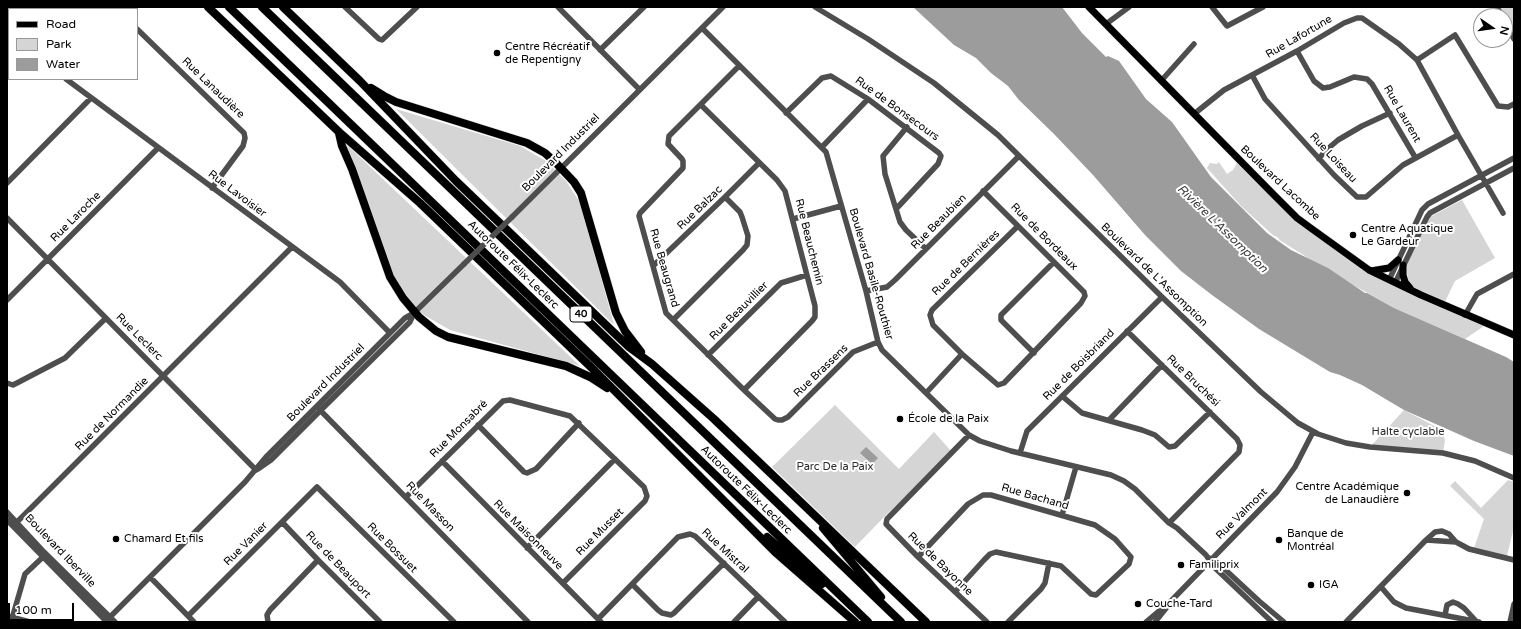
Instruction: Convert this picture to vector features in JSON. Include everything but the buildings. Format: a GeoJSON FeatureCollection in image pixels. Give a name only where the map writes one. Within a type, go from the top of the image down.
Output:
{"type":"FeatureCollection","features":[{"type":"Feature","properties":{"kind":"highway"},"geometry":{"type":"LineString","coordinates":[[208,7],[339,132],[425,208],[596,371],[778,555],[854,622]]}},
{"type":"Feature","properties":{"kind":"highway","name":"Autoroute Félix-Leclerc"},"geometry":{"type":"LineString","coordinates":[[229,7],[866,620]]}},
{"type":"Feature","properties":{"kind":"highway","name":"Autoroute Félix-Leclerc"},"geometry":{"type":"LineString","coordinates":[[262,7],[901,622]]}},
{"type":"Feature","properties":{"kind":"highway"},"geometry":{"type":"LineString","coordinates":[[283,7],[360,81],[456,181],[608,328],[629,347],[652,364],[714,419],[926,622]]}},
{"type":"Feature","properties":{"kind":"highway"},"geometry":{"type":"LineString","coordinates":[[360,81],[396,102],[527,143],[545,153],[561,167],[574,182],[583,197],[612,302],[619,320],[634,343],[652,364]]}},
{"type":"Feature","properties":{"kind":"highway"},"geometry":{"type":"LineString","coordinates":[[339,132],[342,146],[352,169],[391,279],[399,293],[414,313],[432,328],[448,336],[570,367],[597,381],[624,400]]}},
{"type":"Feature","properties":{"kind":"highway"},"geometry":{"type":"LineString","coordinates":[[803,505],[861,572],[901,622]]}},
{"type":"Feature","properties":{"kind":"highway"},"geometry":{"type":"LineString","coordinates":[[730,506],[804,570],[866,620]]}},
{"type":"Feature","properties":{"kind":"main road","name":"Boulevard Lacombe"},"geometry":{"type":"LineString","coordinates":[[1089,7],[1297,218],[1370,271],[1514,335]]}},
{"type":"Feature","properties":{"kind":"main road"},"geometry":{"type":"LineString","coordinates":[[1370,271],[1389,268],[1401,263],[1404,282],[1413,291]]}},
{"type":"Feature","properties":{"kind":"street"},"geometry":{"type":"LineString","coordinates":[[345,7],[379,39],[385,38],[417,7]]}},
{"type":"Feature","properties":{"kind":"street"},"geometry":{"type":"LineString","coordinates":[[600,50],[644,7]]}},
{"type":"Feature","properties":{"kind":"street","name":"Boulevard Industriel"},"geometry":{"type":"LineString","coordinates":[[108,620],[256,470],[271,460],[405,318],[414,313],[464,264],[722,7]]}},
{"type":"Feature","properties":{"kind":"street","name":"Boulevard de L'Assomption"},"geometry":{"type":"LineString","coordinates":[[815,7],[862,34],[934,83],[998,135],[1271,402],[1294,420],[1313,432],[1358,446],[1429,451],[1460,457],[1488,466],[1514,478]]}},
{"type":"Feature","properties":{"kind":"street"},"geometry":{"type":"LineString","coordinates":[[1106,24],[1129,7]]}},
{"type":"Feature","properties":{"kind":"street"},"geometry":{"type":"LineString","coordinates":[[1212,7],[1227,26],[1263,7]]}},
{"type":"Feature","properties":{"kind":"street"},"geometry":{"type":"LineString","coordinates":[[562,8],[600,50],[639,89]]}},
{"type":"Feature","properties":{"kind":"street","name":"Rue Lafortune"},"geometry":{"type":"LineString","coordinates":[[1194,114],[1224,90],[1298,51],[1344,23],[1357,18],[1362,18],[1399,44],[1417,60],[1484,183],[1503,213]]}},
{"type":"Feature","properties":{"kind":"street","name":"Boulevard Basile-Routhier"},"geometry":{"type":"LineString","coordinates":[[702,28],[826,152],[831,165],[866,291],[878,342],[882,350],[969,434],[980,442],[1111,476],[1124,481],[1135,489],[1169,523],[1177,528],[1209,559],[1219,572],[1272,622]]}},
{"type":"Feature","properties":{"kind":"street","name":"Rue Lanaudière"},"geometry":{"type":"LineString","coordinates":[[138,30],[244,133],[245,138],[243,146],[212,188]]}},
{"type":"Feature","properties":{"kind":"street"},"geometry":{"type":"LineString","coordinates":[[1417,60],[1455,35],[1498,106],[1508,107],[1514,104]]}},
{"type":"Feature","properties":{"kind":"street"},"geometry":{"type":"LineString","coordinates":[[1161,81],[1194,44]]}},
{"type":"Feature","properties":{"kind":"street","name":"Rue Laurent"},"geometry":{"type":"LineString","coordinates":[[1298,51],[1314,81],[1323,88],[1330,87],[1354,77],[1367,80],[1372,84],[1415,157]]}},
{"type":"Feature","properties":{"kind":"street"},"geometry":{"type":"LineString","coordinates":[[701,105],[739,66]]}},
{"type":"Feature","properties":{"kind":"street","name":"Rue Loiseau"},"geometry":{"type":"LineString","coordinates":[[1252,75],[1264,99],[1344,186],[1357,197],[1366,197],[1415,157],[1458,135]]}},
{"type":"Feature","properties":{"kind":"street","name":"Rue de Bonsecours"},"geometry":{"type":"LineString","coordinates":[[786,113],[822,78],[827,76],[834,77],[907,127],[939,153],[941,156],[938,164],[896,209]]}},
{"type":"Feature","properties":{"kind":"street","name":"Rue Lavoisier"},"geometry":{"type":"LineString","coordinates":[[67,80],[340,282],[390,333]]}},
{"type":"Feature","properties":{"kind":"street"},"geometry":{"type":"LineString","coordinates":[[7,184],[91,98]]}},
{"type":"Feature","properties":{"kind":"street"},"geometry":{"type":"LineString","coordinates":[[822,147],[868,99]]}},
{"type":"Feature","properties":{"kind":"street","name":"Rue Beaugrand"},"geometry":{"type":"LineString","coordinates":[[701,105],[670,134],[667,141],[670,148],[684,161],[683,168],[643,208],[639,216],[666,313],[775,419],[782,420]]}},
{"type":"Feature","properties":{"kind":"street","name":"Rue Beauchemin"},"geometry":{"type":"LineString","coordinates":[[701,105],[785,191],[815,306],[815,317],[744,390]]}},
{"type":"Feature","properties":{"kind":"street"},"geometry":{"type":"LineString","coordinates":[[1319,159],[1324,152],[1338,140],[1362,126],[1390,113]]}},
{"type":"Feature","properties":{"kind":"street"},"geometry":{"type":"LineString","coordinates":[[907,127],[883,156],[885,174],[900,222],[906,230],[926,249]]}},
{"type":"Feature","properties":{"kind":"street","name":"Rue Laroche"},"geometry":{"type":"LineString","coordinates":[[7,300],[158,148]]}},
{"type":"Feature","properties":{"kind":"street","name":"Rue Beaubien"},"geometry":{"type":"LineString","coordinates":[[866,291],[886,287],[1019,156]]}},
{"type":"Feature","properties":{"kind":"street"},"geometry":{"type":"LineString","coordinates":[[1401,263],[1422,210],[1428,204],[1514,158]]}},
{"type":"Feature","properties":{"kind":"street","name":"Rue Balzac"},"geometry":{"type":"LineString","coordinates":[[653,266],[726,197],[759,163]]}},
{"type":"Feature","properties":{"kind":"street"},"geometry":{"type":"LineString","coordinates":[[1392,281],[1430,213],[1514,168]]}},
{"type":"Feature","properties":{"kind":"street","name":"Rue de Bordeaux"},"geometry":{"type":"LineString","coordinates":[[983,192],[1084,292],[1084,300],[1034,352]]}},
{"type":"Feature","properties":{"kind":"street"},"geometry":{"type":"LineString","coordinates":[[673,320],[744,250],[747,245],[748,236],[740,212],[726,197]]}},
{"type":"Feature","properties":{"kind":"street"},"geometry":{"type":"LineString","coordinates":[[793,219],[842,206]]}},
{"type":"Feature","properties":{"kind":"street","name":"Rue Leclerc"},"geometry":{"type":"LineString","coordinates":[[7,218],[256,470]]}},
{"type":"Feature","properties":{"kind":"street","name":"Rue de Bernières"},"geometry":{"type":"LineString","coordinates":[[962,354],[933,325],[930,315],[932,310],[1018,226]]}},
{"type":"Feature","properties":{"kind":"street","name":"Rue de Normandie"},"geometry":{"type":"LineString","coordinates":[[15,524],[292,247]]}},
{"type":"Feature","properties":{"kind":"street"},"geometry":{"type":"LineString","coordinates":[[926,393],[962,354],[996,384],[1000,385],[1004,383],[1034,352],[1001,320],[1001,315],[1054,262]]}},
{"type":"Feature","properties":{"kind":"street"},"geometry":{"type":"LineString","coordinates":[[1465,314],[1477,294],[1514,274]]}},
{"type":"Feature","properties":{"kind":"street","name":"Rue Beauvillier"},"geometry":{"type":"LineString","coordinates":[[708,354],[781,284],[807,276]]}},
{"type":"Feature","properties":{"kind":"street","name":"Rue de Boisbriand"},"geometry":{"type":"LineString","coordinates":[[1020,453],[1027,431],[1162,297]]}},
{"type":"Feature","properties":{"kind":"street","name":"Boulevard Industriel"},"geometry":{"type":"LineString","coordinates":[[319,408],[410,322],[414,313]]}},
{"type":"Feature","properties":{"kind":"street"},"geometry":{"type":"LineString","coordinates":[[7,383],[13,385],[65,358],[106,318]]}},
{"type":"Feature","properties":{"kind":"street","name":"Rue Bruchési"},"geometry":{"type":"LineString","coordinates":[[1127,331],[1210,412],[1237,439],[1240,444],[1239,452],[1169,523]]}},
{"type":"Feature","properties":{"kind":"street","name":"Rue Brassens"},"geometry":{"type":"LineString","coordinates":[[782,420],[788,417],[853,352],[878,342]]}},
{"type":"Feature","properties":{"kind":"street"},"geometry":{"type":"LineString","coordinates":[[1109,420],[1162,366]]}},
{"type":"Feature","properties":{"kind":"street"},"geometry":{"type":"LineString","coordinates":[[1062,396],[1082,414],[1109,420],[1152,434],[1169,447],[1175,446],[1210,412]]}},
{"type":"Feature","properties":{"kind":"street","name":"Rue Monsabré"},"geometry":{"type":"LineString","coordinates":[[406,497],[499,404],[506,400],[566,414],[573,418],[644,487],[647,493]]}},
{"type":"Feature","properties":{"kind":"street","name":"Rue Masson"},"geometry":{"type":"LineString","coordinates":[[319,408],[528,622]]}},
{"type":"Feature","properties":{"kind":"street"},"geometry":{"type":"LineString","coordinates":[[478,425],[524,472],[527,473],[536,469],[578,423]]}},
{"type":"Feature","properties":{"kind":"street","name":"Rue Valmont"},"geometry":{"type":"LineString","coordinates":[[1155,622],[1172,600],[1209,559],[1283,485],[1295,467],[1313,432]]}},
{"type":"Feature","properties":{"kind":"street","name":"Rue de Bayonne"},"geometry":{"type":"LineString","coordinates":[[969,434],[888,517],[886,521],[887,526],[987,622]]}},
{"type":"Feature","properties":{"kind":"street"},"geometry":{"type":"LineString","coordinates":[[527,548],[615,459]]}},
{"type":"Feature","properties":{"kind":"street","name":"Rue Maisonneuve"},"geometry":{"type":"LineString","coordinates":[[442,461],[600,620]]}},
{"type":"Feature","properties":{"kind":"street"},"geometry":{"type":"LineString","coordinates":[[1062,515],[1076,467]]}},
{"type":"Feature","properties":{"kind":"street","name":"Rue Vanier"},"geometry":{"type":"LineString","coordinates":[[188,616],[317,487]]}},
{"type":"Feature","properties":{"kind":"street","name":"Rue Bossuet"},"geometry":{"type":"LineString","coordinates":[[317,487],[454,622]]}},
{"type":"Feature","properties":{"kind":"street","name":"Rue Musset"},"geometry":{"type":"LineString","coordinates":[[563,583],[645,501],[647,493]]}},
{"type":"Feature","properties":{"kind":"street","name":"Rue Bachand"},"geometry":{"type":"LineString","coordinates":[[918,557],[968,504],[983,495],[991,495],[1095,525],[1101,528],[1129,553],[1130,560],[1127,566],[1096,595],[1091,594],[1060,566],[1049,563]]}},
{"type":"Feature","properties":{"kind":"street","name":"Boulevard Iberville"},"geometry":{"type":"LineString","coordinates":[[7,512],[15,524],[43,557],[108,620],[115,622]]}},
{"type":"Feature","properties":{"kind":"street","name":"Boulevard Iberville"},"geometry":{"type":"LineString","coordinates":[[7,520],[15,524],[44,552],[108,620]]}},
{"type":"Feature","properties":{"kind":"street","name":"Rue de Beauport"},"geometry":{"type":"LineString","coordinates":[[282,522],[380,622]]}},
{"type":"Feature","properties":{"kind":"street"},"geometry":{"type":"LineString","coordinates":[[1346,622],[1435,532],[1442,531],[1449,534],[1456,542],[1469,549],[1514,560]]}},
{"type":"Feature","properties":{"kind":"street","name":"Rue Mistral"},"geometry":{"type":"LineString","coordinates":[[600,620],[678,537],[690,534],[695,536],[785,622]]}},
{"type":"Feature","properties":{"kind":"street"},"geometry":{"type":"LineString","coordinates":[[1426,540],[1456,542]]}},
{"type":"Feature","properties":{"kind":"street"},"geometry":{"type":"LineString","coordinates":[[955,592],[990,554],[996,552],[1049,563],[1045,583],[1041,589],[1008,622]]}},
{"type":"Feature","properties":{"kind":"street"},"geometry":{"type":"LineString","coordinates":[[30,622],[10,618],[25,574],[43,557]]}},
{"type":"Feature","properties":{"kind":"street","name":"Boulevard Basile-Routhier"},"geometry":{"type":"LineString","coordinates":[[1209,559],[1218,563],[1284,622]]}},
{"type":"Feature","properties":{"kind":"street"},"geometry":{"type":"LineString","coordinates":[[268,622],[267,615],[270,610],[318,560]]}},
{"type":"Feature","properties":{"kind":"street"},"geometry":{"type":"LineString","coordinates":[[633,585],[658,610],[662,613],[671,615],[724,563]]}},
{"type":"Feature","properties":{"kind":"street"},"geometry":{"type":"LineString","coordinates":[[150,576],[194,622]]}},
{"type":"Feature","properties":{"kind":"street"},"geometry":{"type":"LineString","coordinates":[[1381,587],[1398,604],[1406,608],[1477,622]]}},
{"type":"Feature","properties":{"kind":"street"},"geometry":{"type":"LineString","coordinates":[[734,622],[758,596]]}},
{"type":"Feature","properties":{"kind":"street","name":"Rue Valmont"},"geometry":{"type":"LineString","coordinates":[[1146,622],[1172,600]]}},
{"type":"Feature","properties":{"kind":"street"},"geometry":{"type":"LineString","coordinates":[[1444,615],[1447,605],[1453,602],[1464,608],[1477,622]]}},
{"type":"Feature","properties":{"kind":"street"},"geometry":{"type":"LineString","coordinates":[[1510,622],[1514,604]]}},
{"type":"Feature","properties":{"kind":"street"},"geometry":{"type":"LineString","coordinates":[[518,622],[523,616]]}},
{"type":"Feature","properties":{"kind":"street"},"geometry":{"type":"LineString","coordinates":[[443,622],[448,617]]}},
{"type":"Feature","properties":{"kind":"green space"},"geometry":{"type":"Polygon","coordinates":[[[1514,7],[1514,39],[1513,8],[1498,8],[1514,7]]]}},
{"type":"Feature","properties":{"kind":"green space"},"geometry":{"type":"Polygon","coordinates":[[[396,109],[520,146],[546,161],[566,181],[581,204],[614,325],[396,109]]]}},
{"type":"Feature","properties":{"kind":"green space"},"geometry":{"type":"Polygon","coordinates":[[[346,144],[580,366],[450,330],[424,315],[409,302],[393,277],[346,144]]]}},
{"type":"Feature","properties":{"kind":"green space"},"geometry":{"type":"Polygon","coordinates":[[[1219,162],[1227,174],[1233,170],[1237,163],[1297,218],[1369,270],[1417,292],[1408,280],[1406,265],[1430,217],[1462,200],[1495,258],[1455,281],[1445,302],[1490,322],[1465,339],[1394,308],[1314,263],[1274,236],[1241,206],[1207,168],[1210,163],[1217,164],[1219,162]]]}},
{"type":"Feature","properties":{"kind":"green space","name":"Parc De la Paix"},"geometry":{"type":"Polygon","coordinates":[[[835,405],[899,469],[934,432],[952,452],[855,547],[772,467],[835,405]]]}},
{"type":"Feature","properties":{"kind":"green space","name":"Halte cyclable"},"geometry":{"type":"Polygon","coordinates":[[[1404,410],[1442,430],[1445,440],[1443,453],[1370,447],[1404,410]]]}},
{"type":"Feature","properties":{"kind":"green space"},"geometry":{"type":"Polygon","coordinates":[[[1508,480],[1514,482],[1514,527],[1507,556],[1474,548],[1484,519],[1450,486],[1455,481],[1481,508],[1508,480]]]}},
{"type":"Feature","properties":{"kind":"water","name":"Rivière L'Assomption"},"geometry":{"type":"Polygon","coordinates":[[[913,7],[1062,7],[1082,33],[1106,57],[1108,56],[1119,61],[1146,99],[1172,122],[1211,177],[1267,233],[1291,250],[1328,268],[1365,293],[1394,308],[1506,357],[1514,362],[1514,456],[1474,441],[1404,410],[1362,385],[1330,372],[1259,329],[1212,295],[1181,271],[1145,235],[1093,175],[1019,100],[1008,86],[991,73],[976,58],[954,45],[913,7]]]}},
{"type":"Feature","properties":{"kind":"water"},"geometry":{"type":"Polygon","coordinates":[[[866,447],[878,458],[872,464],[860,453],[866,447]]]}},
{"type":"Feature","properties":{"kind":"place","name":"Centre Récréatif de Repentigny"},"geometry":{"type":"Point","coordinates":[497,53]}},
{"type":"Feature","properties":{"kind":"place","name":"Centre Aquatique Le Gardeur"},"geometry":{"type":"Point","coordinates":[1353,235]}},
{"type":"Feature","properties":{"kind":"place","name":"École de la Paix"},"geometry":{"type":"Point","coordinates":[900,419]}},
{"type":"Feature","properties":{"kind":"place","name":"Centre Académique de Lanaudière"},"geometry":{"type":"Point","coordinates":[1407,493]}},
{"type":"Feature","properties":{"kind":"place","name":"Chamard Et fils"},"geometry":{"type":"Point","coordinates":[116,539]}},
{"type":"Feature","properties":{"kind":"place","name":"Banque de Montréal"},"geometry":{"type":"Point","coordinates":[1279,540]}},
{"type":"Feature","properties":{"kind":"place","name":"Familiprix"},"geometry":{"type":"Point","coordinates":[1181,565]}},
{"type":"Feature","properties":{"kind":"place","name":"IGA"},"geometry":{"type":"Point","coordinates":[1311,585]}},
{"type":"Feature","properties":{"kind":"place","name":"Couche-Tard"},"geometry":{"type":"Point","coordinates":[1138,604]}}]}
